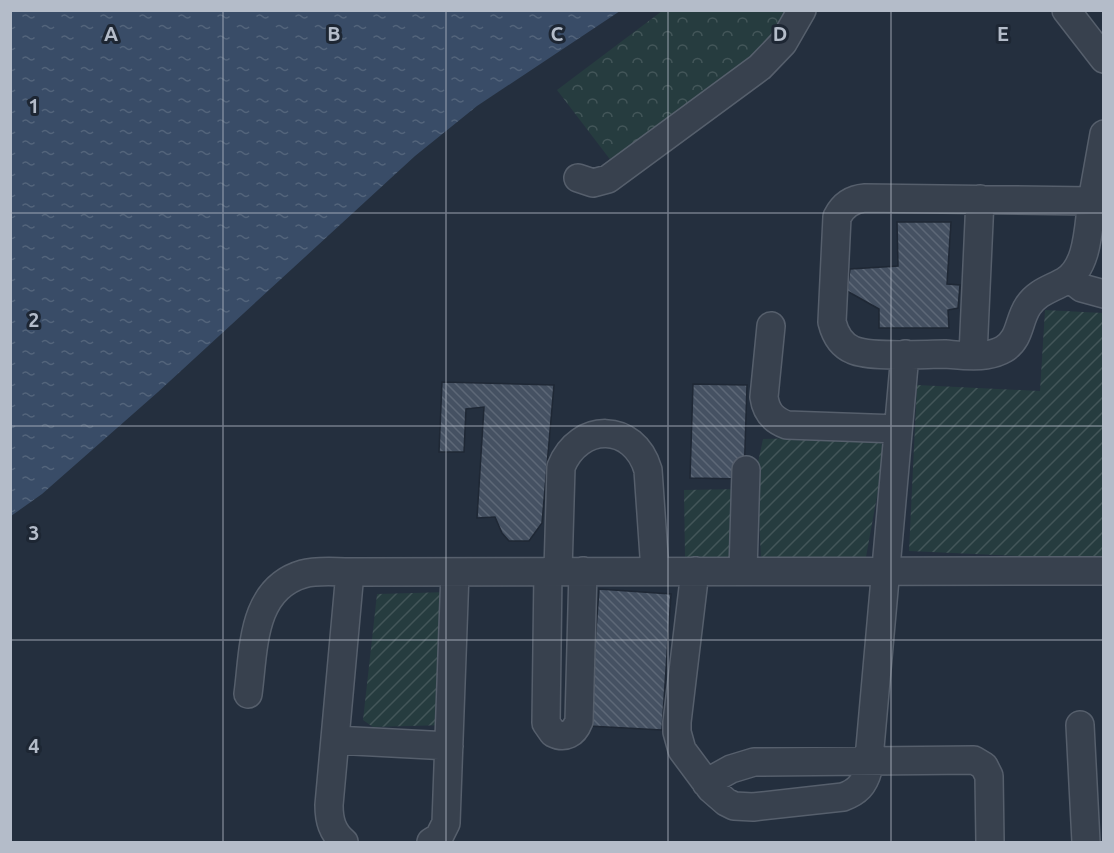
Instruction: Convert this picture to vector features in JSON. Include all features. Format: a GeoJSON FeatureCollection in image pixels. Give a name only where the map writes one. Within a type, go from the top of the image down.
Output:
{"type":"FeatureCollection","features":[{"type":"Feature","properties":{"kind":"street"},"geometry":{"type":"LineString","coordinates":[[578,178],[593,183],[608,179],[760,67],[783,43],[802,10]]}},
{"type":"Feature","properties":{"kind":"street"},"geometry":{"type":"LineString","coordinates":[[1066,10],[1104,59]]}},
{"type":"Feature","properties":{"kind":"street"},"geometry":{"type":"LineString","coordinates":[[1104,134],[1092,201],[1082,288],[1104,294]]}},
{"type":"Feature","properties":{"kind":"street"},"geometry":{"type":"LineString","coordinates":[[1084,268],[1044,290],[1026,309],[1016,337],[1005,348],[987,355],[860,352],[845,345],[834,331],[832,322],[835,223],[840,211],[850,201],[865,198],[1092,201]]}},
{"type":"Feature","properties":{"kind":"street"},"geometry":{"type":"LineString","coordinates":[[973,355],[980,199]]}},
{"type":"Feature","properties":{"kind":"street"},"geometry":{"type":"LineString","coordinates":[[771,326],[764,397],[765,405],[773,418],[787,425],[898,429]]}},
{"type":"Feature","properties":{"kind":"street"},"geometry":{"type":"LineString","coordinates":[[695,571],[677,732],[682,750],[718,796],[726,802],[744,807],[843,797],[852,794],[866,780],[869,761],[905,354]]}},
{"type":"Feature","properties":{"kind":"street"},"geometry":{"type":"LineString","coordinates":[[563,571],[546,723],[552,733],[564,736],[574,731],[579,721],[563,571],[561,467],[572,448],[580,441],[600,434],[611,434],[632,443],[645,460],[648,470],[655,571]]}},
{"type":"Feature","properties":{"kind":"street"},"geometry":{"type":"LineString","coordinates":[[743,571],[746,470]]}},
{"type":"Feature","properties":{"kind":"street"},"geometry":{"type":"LineString","coordinates":[[248,694],[259,616],[264,604],[281,584],[304,573],[1104,571]]}},
{"type":"Feature","properties":{"kind":"street"},"geometry":{"type":"LineString","coordinates":[[344,843],[334,833],[329,814],[350,572]]}},
{"type":"Feature","properties":{"kind":"street"},"geometry":{"type":"LineString","coordinates":[[431,843],[439,837],[446,823],[455,572]]}},
{"type":"Feature","properties":{"kind":"street"},"geometry":{"type":"LineString","coordinates":[[1080,726],[1086,843]]}},
{"type":"Feature","properties":{"kind":"street"},"geometry":{"type":"LineString","coordinates":[[334,740],[449,746]]}},
{"type":"Feature","properties":{"kind":"street"},"geometry":{"type":"LineString","coordinates":[[706,783],[731,769],[754,762],[968,759],[984,766],[988,776],[990,843]]}},
{"type":"Feature","properties":{"kind":"green space"},"geometry":{"type":"Polygon","coordinates":[[[662,11],[792,11],[782,32],[612,162],[557,90],[662,11]]]}},
{"type":"Feature","properties":{"kind":"green space"},"geometry":{"type":"Polygon","coordinates":[[[1045,310],[1103,313],[1103,560],[909,551],[917,385],[1040,391],[1045,310]]]}},
{"type":"Feature","properties":{"kind":"green space"},"geometry":{"type":"Polygon","coordinates":[[[878,436],[885,452],[866,557],[761,559],[757,467],[763,439],[878,436]]]}},
{"type":"Feature","properties":{"kind":"green space"},"geometry":{"type":"Polygon","coordinates":[[[743,489],[743,557],[685,558],[684,490],[743,489]]]}},
{"type":"Feature","properties":{"kind":"green space"},"geometry":{"type":"Polygon","coordinates":[[[449,592],[447,725],[373,727],[363,720],[377,594],[449,592]]]}},
{"type":"Feature","properties":{"kind":"water"},"geometry":{"type":"Polygon","coordinates":[[[11,10],[620,11],[477,106],[415,156],[158,392],[42,494],[11,516],[11,10]]]}},
{"type":"Feature","properties":{"kind":"building"},"geometry":{"type":"Polygon","coordinates":[[[897,222],[951,222],[947,284],[960,285],[958,308],[948,310],[949,328],[879,328],[879,309],[847,291],[850,269],[898,266],[897,222]]]}},
{"type":"Feature","properties":{"kind":"building"},"geometry":{"type":"Polygon","coordinates":[[[442,382],[554,385],[542,523],[529,541],[509,541],[502,533],[495,517],[477,518],[484,407],[466,409],[464,452],[439,452],[442,382]]]}},
{"type":"Feature","properties":{"kind":"building"},"geometry":{"type":"Polygon","coordinates":[[[693,384],[747,385],[744,479],[690,478],[693,384]]]}},
{"type":"Feature","properties":{"kind":"building"},"geometry":{"type":"Polygon","coordinates":[[[599,589],[671,594],[662,730],[589,726],[599,589]]]}}]}
